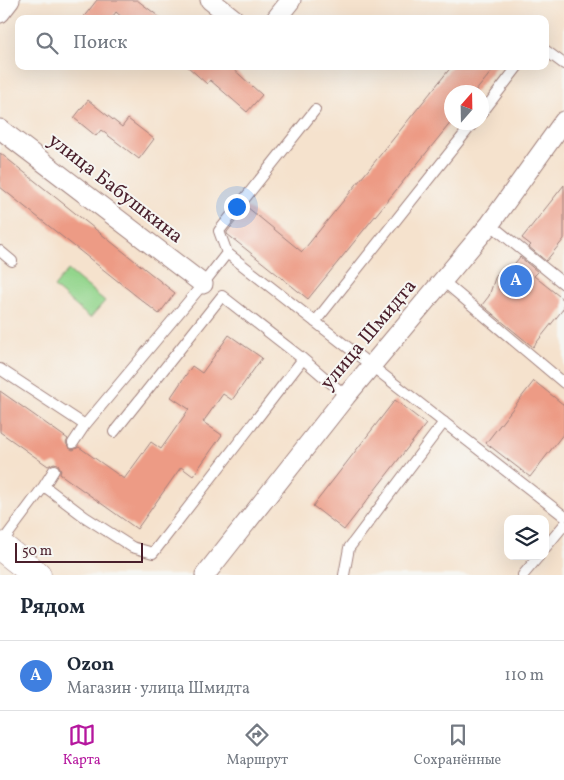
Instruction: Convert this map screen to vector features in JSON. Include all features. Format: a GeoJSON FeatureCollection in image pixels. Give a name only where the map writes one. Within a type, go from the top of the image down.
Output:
{"type":"FeatureCollection","features":[{"type":"Feature","properties":{"kind":"main road"},"geometry":{"type":"LineString","coordinates":[[0,546],[36,575]]}},
{"type":"Feature","properties":{"kind":"street"},"geometry":{"type":"LineString","coordinates":[[0,13],[10,0]]}},
{"type":"Feature","properties":{"kind":"street"},"geometry":{"type":"LineString","coordinates":[[210,0],[229,15]]}},
{"type":"Feature","properties":{"kind":"street"},"geometry":{"type":"LineString","coordinates":[[279,15],[291,0]]}},
{"type":"Feature","properties":{"kind":"street","name":"улица Шмидта"},"geometry":{"type":"LineString","coordinates":[[205,575],[371,365],[490,224],[564,121]]}},
{"type":"Feature","properties":{"kind":"street","name":"улица Бабушкина"},"geometry":{"type":"LineString","coordinates":[[0,129],[203,284]]}},
{"type":"Feature","properties":{"kind":"lane"},"geometry":{"type":"LineString","coordinates":[[549,53],[564,64]]}},
{"type":"Feature","properties":{"kind":"lane"},"geometry":{"type":"LineString","coordinates":[[489,104],[515,70]]}},
{"type":"Feature","properties":{"kind":"lane"},"geometry":{"type":"LineString","coordinates":[[315,110],[219,231],[227,253],[564,516]]}},
{"type":"Feature","properties":{"kind":"lane"},"geometry":{"type":"LineString","coordinates":[[315,322],[468,130]]}},
{"type":"Feature","properties":{"kind":"lane"},"geometry":{"type":"LineString","coordinates":[[490,224],[562,279]]}},
{"type":"Feature","properties":{"kind":"lane"},"geometry":{"type":"LineString","coordinates":[[0,251],[12,261]]}},
{"type":"Feature","properties":{"kind":"lane"},"geometry":{"type":"LineString","coordinates":[[73,443],[85,425],[227,253]]}},
{"type":"Feature","properties":{"kind":"lane"},"geometry":{"type":"LineString","coordinates":[[443,281],[564,383]]}},
{"type":"Feature","properties":{"kind":"lane"},"geometry":{"type":"LineString","coordinates":[[114,432],[222,296],[303,359],[346,396]]}},
{"type":"Feature","properties":{"kind":"lane"},"geometry":{"type":"LineString","coordinates":[[44,486],[85,517],[132,547],[153,553],[303,359]]}},
{"type":"Feature","properties":{"kind":"lane"},"geometry":{"type":"LineString","coordinates":[[0,369],[85,425]]}},
{"type":"Feature","properties":{"kind":"lane"},"geometry":{"type":"LineString","coordinates":[[344,575],[349,548],[444,422]]}},
{"type":"Feature","properties":{"kind":"lane"},"geometry":{"type":"LineString","coordinates":[[0,546],[54,470]]}},
{"type":"Feature","properties":{"kind":"lane"},"geometry":{"type":"LineString","coordinates":[[549,543],[564,525]]}},
{"type":"Feature","properties":{"kind":"lane"},"geometry":{"type":"LineString","coordinates":[[523,575],[536,560]]}},
{"type":"Feature","properties":{"kind":"green space"},"geometry":{"type":"Polygon","coordinates":[[[68,270],[105,301],[90,318],[54,287],[68,270]]]}},
{"type":"Feature","properties":{"kind":"building"},"geometry":{"type":"Polygon","coordinates":[[[97,0],[137,0],[157,15],[119,15],[116,12],[114,15],[85,15],[97,0]]]}},
{"type":"Feature","properties":{"kind":"building"},"geometry":{"type":"Polygon","coordinates":[[[191,70],[234,70],[262,95],[247,112],[210,80],[207,84],[191,70]]]}},
{"type":"Feature","properties":{"kind":"building"},"geometry":{"type":"Polygon","coordinates":[[[449,70],[493,70],[481,85],[444,85],[445,130],[308,299],[227,234],[247,207],[302,252],[449,70]]]}},
{"type":"Feature","properties":{"kind":"building"},"geometry":{"type":"Polygon","coordinates":[[[88,100],[122,127],[128,119],[154,139],[139,159],[101,130],[96,136],[74,118],[88,100]]]}},
{"type":"Feature","properties":{"kind":"building"},"geometry":{"type":"Polygon","coordinates":[[[0,153],[175,293],[159,314],[0,187],[0,153]]]}},
{"type":"Feature","properties":{"kind":"building"},"geometry":{"type":"Polygon","coordinates":[[[564,185],[564,239],[546,261],[529,247],[531,245],[522,238],[564,185]]]}},
{"type":"Feature","properties":{"kind":"building"},"geometry":{"type":"Polygon","coordinates":[[[520,257],[538,272],[534,276],[564,300],[564,308],[533,347],[482,305],[489,296],[500,270],[508,265],[511,268],[520,257]]]}},
{"type":"Feature","properties":{"kind":"building"},"geometry":{"type":"Polygon","coordinates":[[[229,335],[262,358],[232,400],[223,394],[203,422],[222,435],[193,476],[181,467],[137,529],[60,474],[61,470],[58,464],[54,463],[48,466],[0,432],[0,391],[68,439],[66,443],[69,448],[73,450],[79,447],[124,479],[151,442],[161,449],[189,409],[171,397],[192,366],[202,373],[229,335]]]}},
{"type":"Feature","properties":{"kind":"building"},"geometry":{"type":"Polygon","coordinates":[[[534,381],[564,405],[564,433],[530,477],[486,443],[534,381]]]}},
{"type":"Feature","properties":{"kind":"building"},"geometry":{"type":"Polygon","coordinates":[[[395,400],[426,424],[344,530],[313,506],[395,400]]]}},
{"type":"Feature","properties":{"kind":"place","name":"Ozon"},"geometry":{"type":"Point","coordinates":[516,281]}}]}
